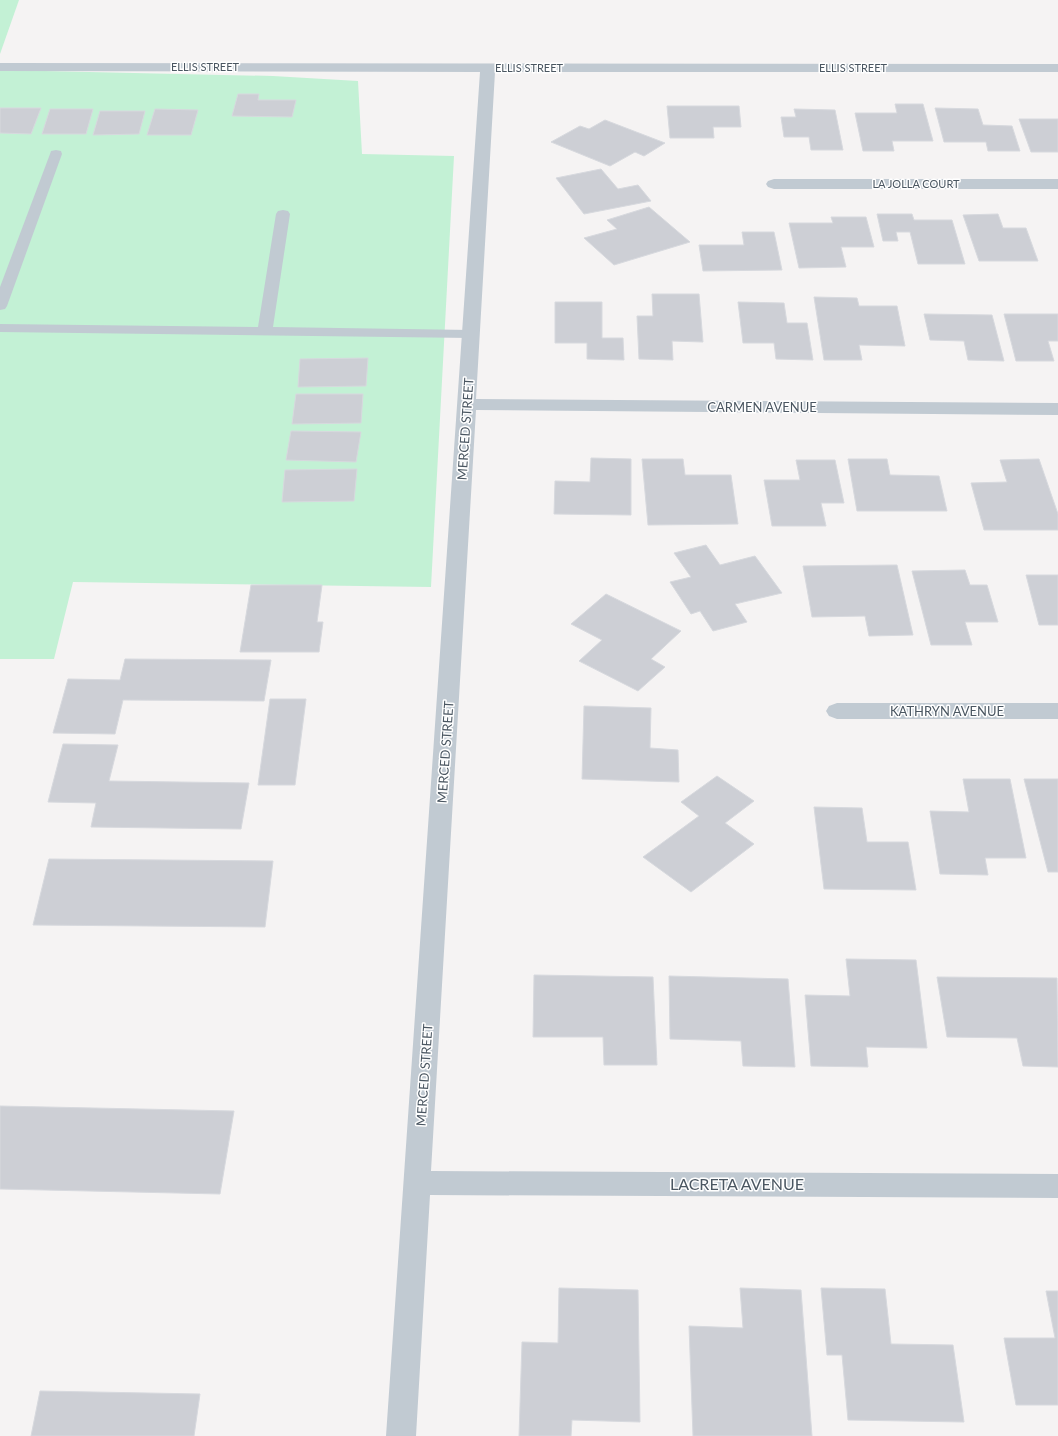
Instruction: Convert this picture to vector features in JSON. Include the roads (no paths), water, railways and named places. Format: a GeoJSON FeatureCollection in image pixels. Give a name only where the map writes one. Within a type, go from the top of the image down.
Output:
{"type":"FeatureCollection","features":[{"type":"Feature","properties":{"kind":"street","name":"ELLIS STREET"},"geometry":{"type":"LineString","coordinates":[[0,66],[1058,68]]}},
{"type":"Feature","properties":{"kind":"street","name":"MERCED STREET"},"geometry":{"type":"LineString","coordinates":[[401,1436],[488,68]]}},
{"type":"Feature","properties":{"kind":"street","name":"LA JOLLA COURT"},"geometry":{"type":"LineString","coordinates":[[774,184],[1058,184]]}},
{"type":"Feature","properties":{"kind":"street","name":"CARMEN AVENUE"},"geometry":{"type":"LineString","coordinates":[[467,404],[1058,409]]}},
{"type":"Feature","properties":{"kind":"street","name":"KATHRYN AVENUE"},"geometry":{"type":"LineString","coordinates":[[836,711],[1058,711]]}},
{"type":"Feature","properties":{"kind":"street","name":"LACRETA AVENUE"},"geometry":{"type":"LineString","coordinates":[[417,1183],[1058,1186]]}},
{"type":"Feature","properties":{"kind":"lane"},"geometry":{"type":"LineString","coordinates":[[0,306],[56,154]]}},
{"type":"Feature","properties":{"kind":"lane"},"geometry":{"type":"LineString","coordinates":[[265,330],[283,214]]}},
{"type":"Feature","properties":{"kind":"lane"},"geometry":{"type":"LineString","coordinates":[[0,328],[265,330],[471,334]]}}]}
